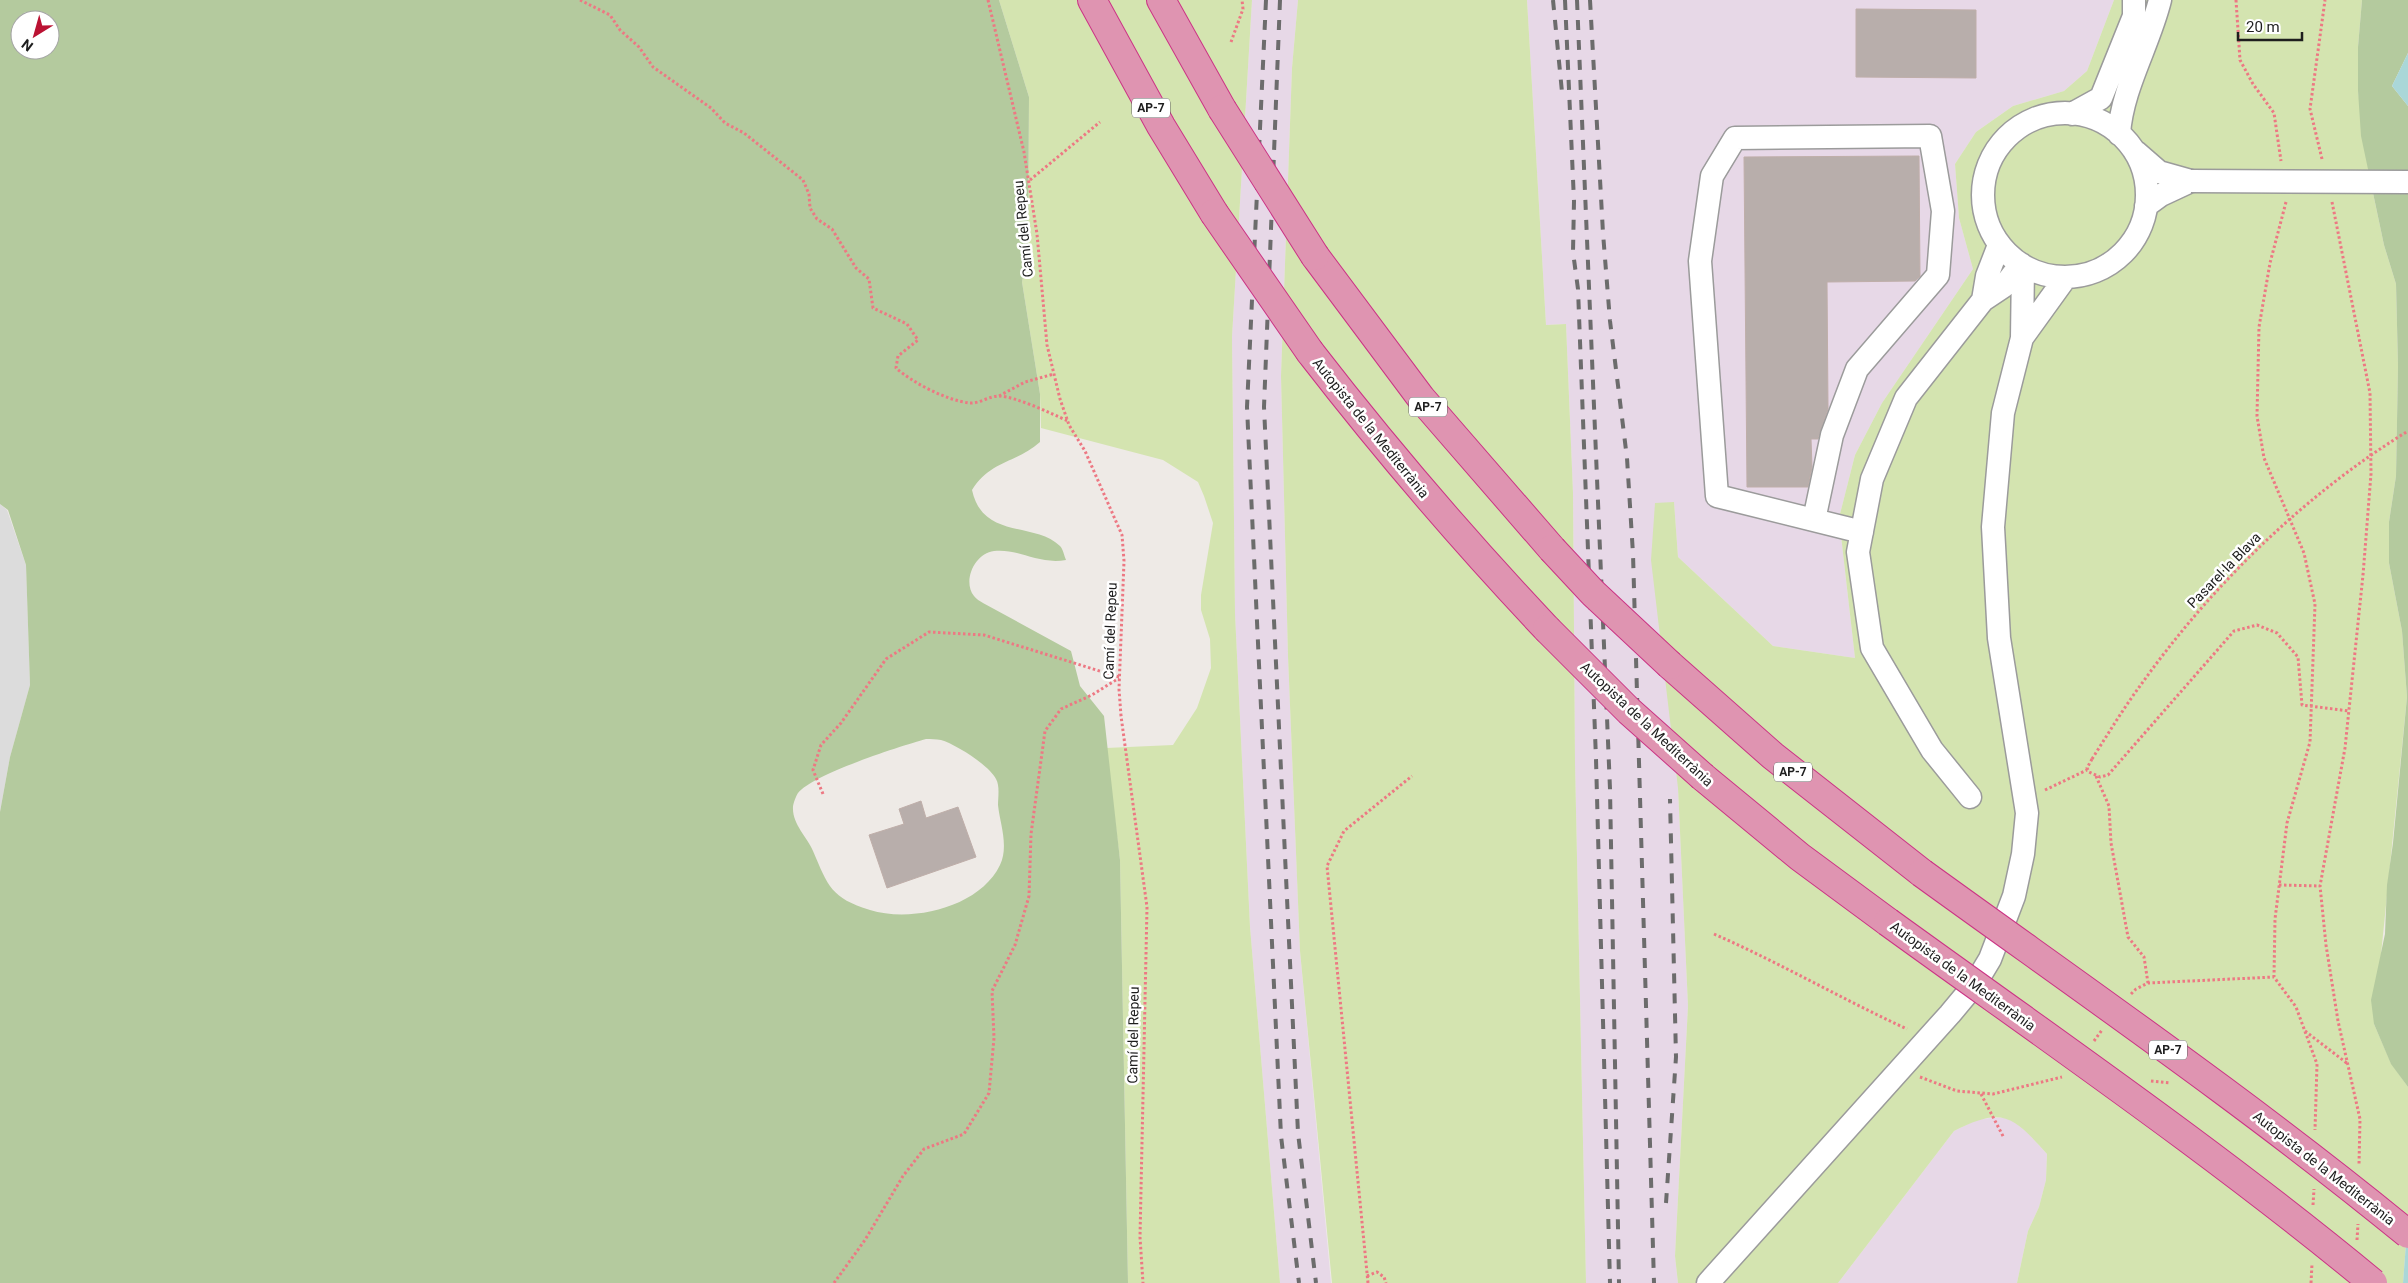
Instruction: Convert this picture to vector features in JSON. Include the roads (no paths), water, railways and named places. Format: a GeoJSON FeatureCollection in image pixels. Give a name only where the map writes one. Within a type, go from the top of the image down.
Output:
{"type":"FeatureCollection","features":[{"type":"Feature","properties":{"kind":"highway","name":"Autopista de la Mediterrània"},"geometry":{"type":"LineString","coordinates":[[1092,0],[1161,126],[1214,213],[1310,352],[1411,480],[1547,629],[1629,711],[1702,777],[1800,857],[2193,1142],[2304,1226],[2372,1283]]}},
{"type":"Feature","properties":{"kind":"highway","name":"Autopista de la Mediterrània"},"geometry":{"type":"LineString","coordinates":[[1161,0],[1222,108],[1315,256],[1421,398],[1552,549],[1594,593],[1670,666],[1773,756],[1922,874],[2218,1086],[2340,1178],[2408,1234]]}},
{"type":"Feature","properties":{"kind":"street"},"geometry":{"type":"LineString","coordinates":[[2072,114],[2101,98],[2134,16],[2134,0]]}},
{"type":"Feature","properties":{"kind":"street"},"geometry":{"type":"LineString","coordinates":[[2160,0],[2154,25],[2120,116],[2126,142],[2144,176],[2146,206],[2143,222],[2136,237],[2120,256],[2099,270],[2083,275],[2066,277],[2037,272],[2022,265],[1999,244],[1985,216],[1983,201],[1985,177],[1993,155],[2008,137],[2026,123],[2056,114],[2089,117],[2105,124],[2126,142],[2159,172],[2191,181],[2408,182]]}},
{"type":"Feature","properties":{"kind":"street"},"geometry":{"type":"LineString","coordinates":[[1814,520],[1832,435],[1857,369],[1938,275],[1942,211],[1930,136],[1735,138],[1712,176],[1700,261],[1717,496],[1862,532]]}},
{"type":"Feature","properties":{"kind":"street"},"geometry":{"type":"LineString","coordinates":[[2146,206],[2161,195],[2191,181]]}},
{"type":"Feature","properties":{"kind":"street"},"geometry":{"type":"LineString","coordinates":[[1983,300],[1987,276],[1999,244]]}},
{"type":"Feature","properties":{"kind":"street"},"geometry":{"type":"LineString","coordinates":[[1970,797],[1932,750],[1872,648],[1858,552],[1872,479],[1906,398],[1983,300],[2004,286],[2022,265]]}},
{"type":"Feature","properties":{"kind":"street"},"geometry":{"type":"LineString","coordinates":[[1708,1283],[1904,1066],[1975,984],[1990,959],[2014,896],[2023,854],[2027,813],[1999,638],[1993,527],[2003,413],[2022,338],[2022,265]]}},
{"type":"Feature","properties":{"kind":"street"},"geometry":{"type":"LineString","coordinates":[[2022,338],[2066,277]]}},
{"type":"Feature","properties":{"kind":"water"},"geometry":{"type":"Polygon","coordinates":[[[2408,53],[2408,106],[2392,86],[2408,53]]]}},
{"type":"Feature","properties":{"kind":"water"},"geometry":{"type":"Polygon","coordinates":[[[2408,1217],[2408,1283],[2403,1283],[2408,1217]]]}},
{"type":"Feature","properties":{"kind":"railway"},"geometry":{"type":"LineString","coordinates":[[1266,0],[1247,407],[1281,1136],[1299,1283]]}},
{"type":"Feature","properties":{"kind":"railway"},"geometry":{"type":"LineString","coordinates":[[1280,0],[1264,407],[1298,1133],[1316,1283]]}},
{"type":"Feature","properties":{"kind":"railway"},"geometry":{"type":"LineString","coordinates":[[1553,0],[1562,92]]}},
{"type":"Feature","properties":{"kind":"railway"},"geometry":{"type":"LineString","coordinates":[[1565,0],[1574,201],[1573,252],[1578,289],[1596,759],[1610,1283]]}},
{"type":"Feature","properties":{"kind":"railway"},"geometry":{"type":"LineString","coordinates":[[1577,0],[1610,789],[1619,1283]]}},
{"type":"Feature","properties":{"kind":"railway"},"geometry":{"type":"LineString","coordinates":[[1590,0],[1603,233],[1610,321],[1627,458],[1633,554],[1654,1283]]}},
{"type":"Feature","properties":{"kind":"railway"},"geometry":{"type":"LineString","coordinates":[[1666,1203],[1676,1057],[1670,799]]}}]}
